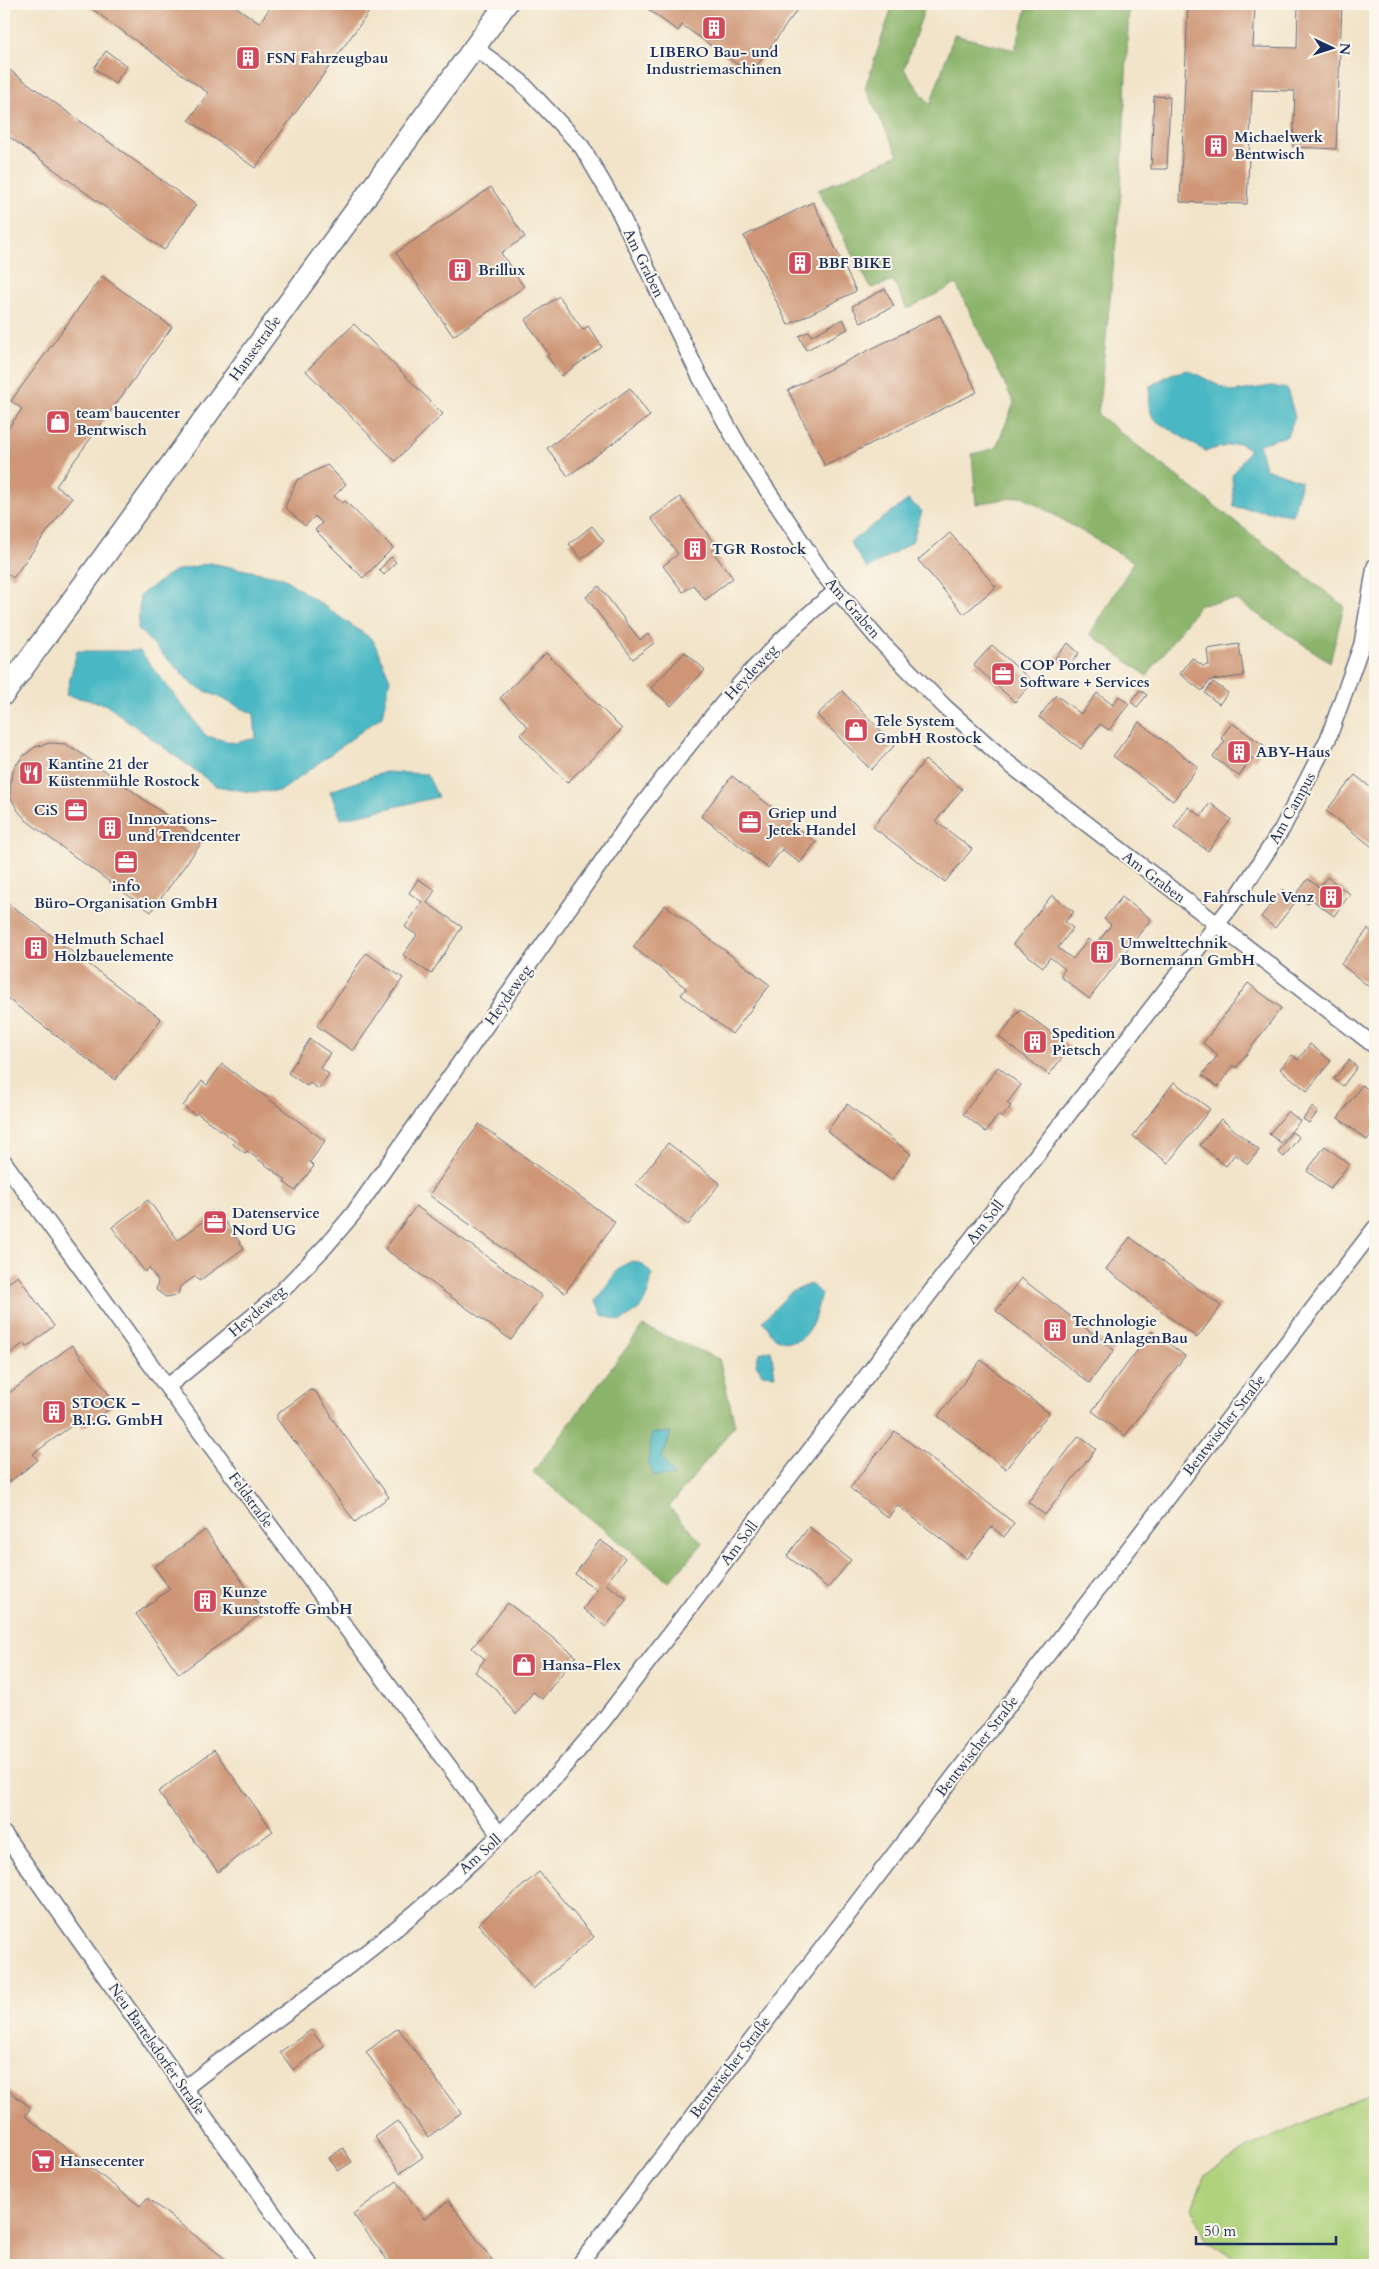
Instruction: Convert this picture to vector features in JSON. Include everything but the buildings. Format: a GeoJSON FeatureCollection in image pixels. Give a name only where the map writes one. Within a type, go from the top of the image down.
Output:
{"type":"FeatureCollection","features":[{"type":"Feature","properties":{"kind":"street","name":"Hansestraße"},"geometry":{"type":"LineString","coordinates":[[4,694],[506,4]]}},
{"type":"Feature","properties":{"kind":"street","name":"Am Graben"},"geometry":{"type":"LineString","coordinates":[[474,48],[520,81],[582,147],[617,207],[718,410],[792,531],[836,591],[926,688],[1001,757],[1375,1046]]}},
{"type":"Feature","properties":{"kind":"street","name":"Am Campus"},"geometry":{"type":"LineString","coordinates":[[1217,924],[1282,829],[1328,739],[1362,644],[1375,566]]}},
{"type":"Feature","properties":{"kind":"street","name":"Heydeweg"},"geometry":{"type":"LineString","coordinates":[[167,1387],[275,1298],[325,1247],[353,1214],[634,816],[678,758],[726,697],[761,659],[836,591]]}},
{"type":"Feature","properties":{"kind":"street","name":"Am Soll"},"geometry":{"type":"LineString","coordinates":[[185,2088],[378,1943],[500,1835],[570,1761],[603,1721],[976,1233],[1217,924]]}},
{"type":"Feature","properties":{"kind":"street","name":"Feldstraße"},"geometry":{"type":"LineString","coordinates":[[4,1162],[167,1387],[500,1835]]}},
{"type":"Feature","properties":{"kind":"street","name":"Bentwischer Straße"},"geometry":{"type":"LineString","coordinates":[[579,2265],[1375,1228]]}},
{"type":"Feature","properties":{"kind":"street","name":"Neu Bartelsdorfer Straße"},"geometry":{"type":"LineString","coordinates":[[4,1834],[310,2265]]}},
{"type":"Feature","properties":{"kind":"green space"},"geometry":{"type":"Polygon","coordinates":[[[893,4],[926,4],[904,69],[930,105],[954,35],[1015,50],[1028,4],[1129,4],[1121,193],[1098,415],[1344,606],[1330,662],[1236,600],[1200,604],[1147,676],[1090,634],[1134,562],[1022,496],[976,504],[972,454],[996,448],[1014,403],[956,284],[907,309],[894,281],[871,288],[818,190],[898,155],[865,88],[893,4]]]}},
{"type":"Feature","properties":{"kind":"green space"},"geometry":{"type":"Polygon","coordinates":[[[643,1326],[719,1359],[735,1425],[669,1507],[703,1543],[669,1582],[533,1472],[643,1326]]]}},
{"type":"Feature","properties":{"kind":"green space"},"geometry":{"type":"Polygon","coordinates":[[[1375,2091],[1375,2265],[1243,2265],[1207,2241],[1192,2207],[1205,2174],[1250,2147],[1375,2091]]]}},
{"type":"Feature","properties":{"kind":"water"},"geometry":{"type":"Polygon","coordinates":[[[1188,370],[1232,392],[1272,386],[1287,389],[1295,417],[1287,436],[1259,444],[1265,468],[1301,481],[1293,515],[1234,507],[1232,476],[1250,449],[1239,443],[1205,451],[1153,419],[1149,405],[1150,386],[1171,374],[1188,370]]]}},
{"type":"Feature","properties":{"kind":"water"},"geometry":{"type":"Polygon","coordinates":[[[908,500],[922,511],[912,542],[867,569],[850,542],[908,500]]]}},
{"type":"Feature","properties":{"kind":"water"},"geometry":{"type":"Polygon","coordinates":[[[210,563],[282,577],[373,640],[390,679],[382,716],[281,791],[250,792],[216,786],[105,704],[66,695],[77,651],[140,651],[206,736],[235,743],[256,738],[254,714],[193,685],[138,629],[140,595],[174,571],[210,563]]]}},
{"type":"Feature","properties":{"kind":"water"},"geometry":{"type":"Polygon","coordinates":[[[385,772],[427,774],[438,797],[341,819],[330,791],[385,772]]]}},
{"type":"Feature","properties":{"kind":"water"},"geometry":{"type":"Polygon","coordinates":[[[632,1261],[642,1264],[652,1274],[644,1303],[635,1313],[620,1321],[602,1315],[596,1300],[620,1267],[632,1261]]]}},
{"type":"Feature","properties":{"kind":"water"},"geometry":{"type":"Polygon","coordinates":[[[811,1284],[821,1294],[809,1330],[798,1340],[791,1342],[775,1338],[763,1321],[791,1292],[811,1284]]]}},
{"type":"Feature","properties":{"kind":"water"},"geometry":{"type":"Polygon","coordinates":[[[771,1350],[775,1375],[762,1374],[756,1364],[759,1353],[771,1350]]]}},
{"type":"Feature","properties":{"kind":"water"},"geometry":{"type":"Polygon","coordinates":[[[652,1433],[671,1433],[662,1458],[674,1476],[654,1476],[648,1461],[652,1433]]]}},
{"type":"Feature","properties":{"kind":"place","name":"LIBERO Bau- und Industriemaschinen"},"geometry":{"type":"Point","coordinates":[714,28]}},
{"type":"Feature","properties":{"kind":"place","name":"FSN Fahrzeugbau"},"geometry":{"type":"Point","coordinates":[248,58]}},
{"type":"Feature","properties":{"kind":"place","name":"Michaelwerk Bentwisch"},"geometry":{"type":"Point","coordinates":[1216,146]}},
{"type":"Feature","properties":{"kind":"place","name":"BBF BIKE"},"geometry":{"type":"Point","coordinates":[800,263]}},
{"type":"Feature","properties":{"kind":"place","name":"Brillux"},"geometry":{"type":"Point","coordinates":[460,270]}},
{"type":"Feature","properties":{"kind":"place","name":"team baucenter Bentwisch"},"geometry":{"type":"Point","coordinates":[58,422]}},
{"type":"Feature","properties":{"kind":"place","name":"TGR Rostock"},"geometry":{"type":"Point","coordinates":[695,549]}},
{"type":"Feature","properties":{"kind":"place","name":"COP Porcher Software + Services"},"geometry":{"type":"Point","coordinates":[1003,674]}},
{"type":"Feature","properties":{"kind":"place","name":"Tele System GmbH Rostock"},"geometry":{"type":"Point","coordinates":[856,730]}},
{"type":"Feature","properties":{"kind":"place","name":"ABY-Haus"},"geometry":{"type":"Point","coordinates":[1239,752]}},
{"type":"Feature","properties":{"kind":"place","name":"Kantine 21 der Küstenmühle Rostock"},"geometry":{"type":"Point","coordinates":[31,773]}},
{"type":"Feature","properties":{"kind":"place","name":"CiS"},"geometry":{"type":"Point","coordinates":[76,810]}},
{"type":"Feature","properties":{"kind":"place","name":"Griep und Jetek Handel"},"geometry":{"type":"Point","coordinates":[750,822]}},
{"type":"Feature","properties":{"kind":"place","name":"Innovations- und Trendcenter"},"geometry":{"type":"Point","coordinates":[110,828]}},
{"type":"Feature","properties":{"kind":"place","name":"info Büro-Organisation GmbH"},"geometry":{"type":"Point","coordinates":[126,862]}},
{"type":"Feature","properties":{"kind":"place","name":"Fahrschule Venz"},"geometry":{"type":"Point","coordinates":[1331,897]}},
{"type":"Feature","properties":{"kind":"place","name":"Helmuth Schael Holzbauelemente"},"geometry":{"type":"Point","coordinates":[36,948]}},
{"type":"Feature","properties":{"kind":"place","name":"Umwelttechnik Bornemann GmbH"},"geometry":{"type":"Point","coordinates":[1102,952]}},
{"type":"Feature","properties":{"kind":"place","name":"Spedition Pietsch"},"geometry":{"type":"Point","coordinates":[1035,1042]}},
{"type":"Feature","properties":{"kind":"place","name":"Datenservice Nord UG"},"geometry":{"type":"Point","coordinates":[215,1222]}},
{"type":"Feature","properties":{"kind":"place","name":"Technologie und AnlagenBau"},"geometry":{"type":"Point","coordinates":[1055,1330]}},
{"type":"Feature","properties":{"kind":"place","name":"STOCK – B.I.G. GmbH"},"geometry":{"type":"Point","coordinates":[54,1412]}},
{"type":"Feature","properties":{"kind":"place","name":"Kunze Kunststoffe GmbH"},"geometry":{"type":"Point","coordinates":[205,1601]}},
{"type":"Feature","properties":{"kind":"place","name":"Hansa-Flex"},"geometry":{"type":"Point","coordinates":[524,1665]}},
{"type":"Feature","properties":{"kind":"place","name":"Hansecenter"},"geometry":{"type":"Point","coordinates":[43,2161]}}]}
